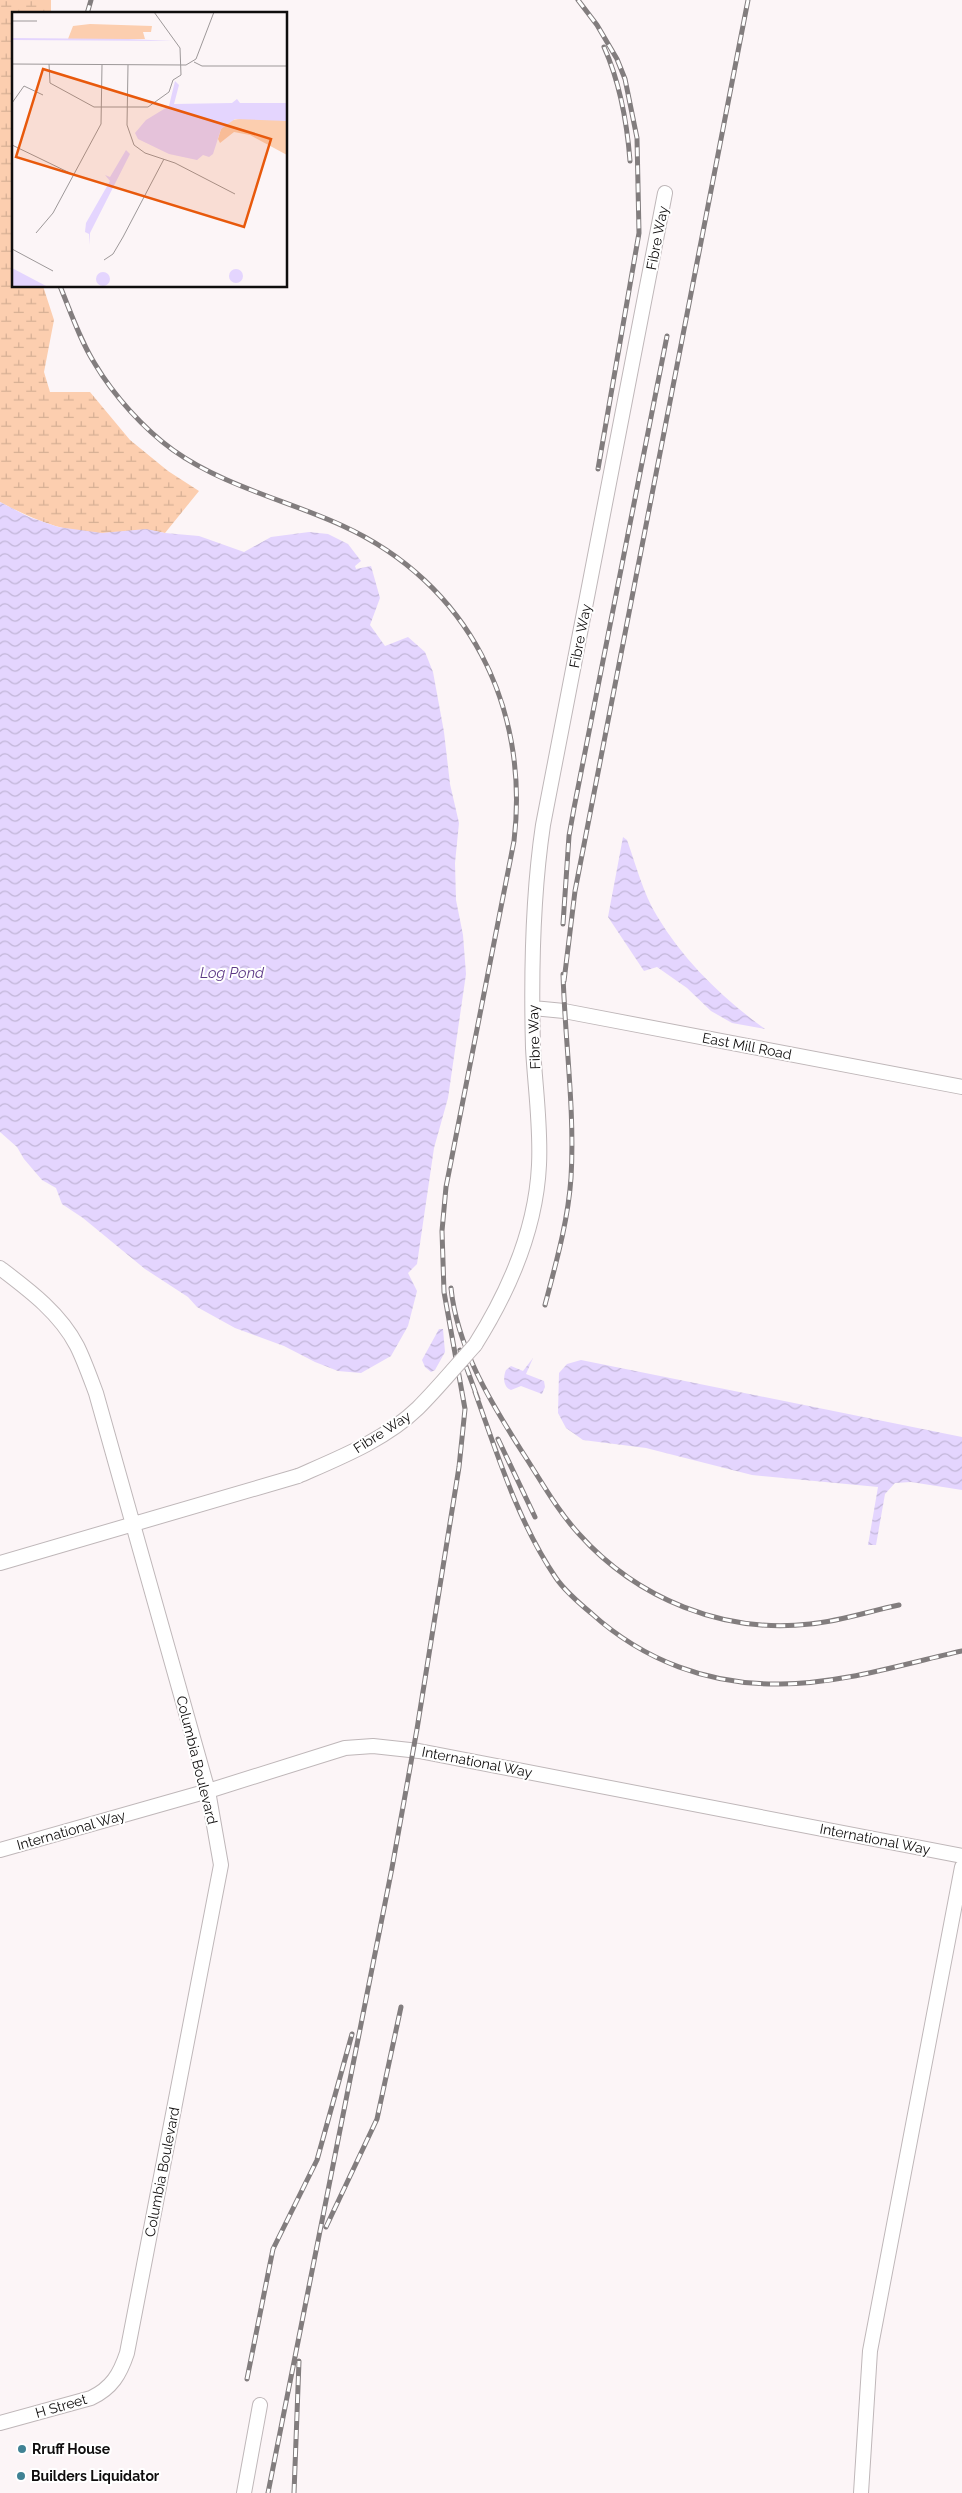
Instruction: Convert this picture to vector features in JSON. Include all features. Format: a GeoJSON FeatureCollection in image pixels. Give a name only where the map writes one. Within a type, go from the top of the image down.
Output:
{"type":"FeatureCollection","features":[{"type":"Feature","properties":{"kind":"street","name":"Fibre Way"},"geometry":{"type":"LineString","coordinates":[[0,1563],[298,1476],[350,1454],[391,1429],[418,1408],[475,1345],[495,1314],[516,1268],[531,1218],[539,1165],[533,1008],[535,879],[543,825],[665,193]]}},
{"type":"Feature","properties":{"kind":"street","name":"East Mill Road"},"geometry":{"type":"LineString","coordinates":[[533,1008],[564,1011],[962,1087]]}},
{"type":"Feature","properties":{"kind":"street","name":"Columbia Boulevard"},"geometry":{"type":"LineString","coordinates":[[0,1268],[28,1289],[60,1319],[77,1345],[96,1393],[208,1791],[221,1865],[127,2353],[117,2378]]}},
{"type":"Feature","properties":{"kind":"street","name":"International Way"},"geometry":{"type":"LineString","coordinates":[[0,1850],[208,1791],[345,1748],[373,1746],[419,1751],[962,1856]]}},
{"type":"Feature","properties":{"kind":"street"},"geometry":{"type":"LineString","coordinates":[[861,2493],[870,2350],[962,1867]]}},
{"type":"Feature","properties":{"kind":"street","name":"H Street"},"geometry":{"type":"LineString","coordinates":[[0,2423],[91,2398],[104,2391],[117,2378]]}},
{"type":"Feature","properties":{"kind":"street"},"geometry":{"type":"LineString","coordinates":[[244,2493],[260,2405]]}},
{"type":"Feature","properties":{"kind":"green space"},"geometry":{"type":"Polygon","coordinates":[[[0,0],[51,0],[51,12],[12,12],[12,288],[44,288],[54,320],[44,372],[50,392],[90,392],[130,440],[168,471],[199,491],[165,533],[148,530],[112,533],[76,531],[37,520],[0,502],[0,0]]]}},
{"type":"Feature","properties":{"kind":"water","name":"Log Pond"},"geometry":{"type":"Polygon","coordinates":[[[0,502],[29,517],[58,527],[102,533],[146,529],[199,536],[244,552],[271,537],[309,532],[328,534],[348,544],[361,561],[355,566],[356,569],[371,566],[380,598],[370,625],[385,646],[408,637],[425,652],[433,672],[444,732],[450,784],[459,823],[455,863],[456,900],[463,935],[466,974],[448,1098],[434,1148],[417,1264],[408,1273],[417,1291],[408,1326],[391,1356],[361,1373],[338,1371],[315,1362],[284,1346],[235,1328],[197,1307],[188,1297],[145,1269],[83,1218],[62,1204],[56,1188],[42,1180],[24,1159],[17,1147],[0,1132],[0,502]]]}},
{"type":"Feature","properties":{"kind":"water"},"geometry":{"type":"Polygon","coordinates":[[[623,837],[627,840],[652,907],[679,948],[705,978],[734,1005],[765,1029],[732,1023],[711,1011],[687,988],[657,967],[644,971],[608,917],[623,837]]]}},
{"type":"Feature","properties":{"kind":"water"},"geometry":{"type":"Polygon","coordinates":[[[439,1329],[443,1329],[445,1352],[435,1370],[431,1372],[425,1367],[422,1360],[439,1329]]]}},
{"type":"Feature","properties":{"kind":"water"},"geometry":{"type":"Polygon","coordinates":[[[533,1358],[526,1374],[544,1381],[545,1387],[542,1394],[521,1386],[511,1390],[508,1389],[504,1381],[506,1370],[511,1366],[523,1371],[533,1358]]]}},
{"type":"Feature","properties":{"kind":"water"},"geometry":{"type":"Polygon","coordinates":[[[581,1360],[962,1437],[962,1490],[911,1482],[895,1483],[885,1494],[876,1545],[868,1545],[878,1487],[752,1475],[646,1448],[583,1440],[566,1428],[558,1413],[559,1373],[567,1364],[581,1360]]]}},
{"type":"Feature","properties":{"kind":"railway"},"geometry":{"type":"LineString","coordinates":[[88,12],[91,0]]}},
{"type":"Feature","properties":{"kind":"railway"},"geometry":{"type":"LineString","coordinates":[[578,0],[597,25],[617,59],[625,79],[637,138],[639,233],[598,469]]}},
{"type":"Feature","properties":{"kind":"railway"},"geometry":{"type":"LineString","coordinates":[[564,981],[575,891],[748,0]]}},
{"type":"Feature","properties":{"kind":"railway"},"geometry":{"type":"LineString","coordinates":[[604,47],[622,103],[630,161]]}},
{"type":"Feature","properties":{"kind":"railway"},"geometry":{"type":"LineString","coordinates":[[61,288],[85,345],[103,376],[130,411],[162,442],[193,463],[214,474],[343,526],[387,550],[425,580],[456,615],[481,655],[500,697],[512,743],[516,791],[514,841],[446,1187],[442,1231],[444,1292],[465,1409],[459,1467],[417,1729],[392,1868],[268,2493]]}},
{"type":"Feature","properties":{"kind":"railway"},"geometry":{"type":"LineString","coordinates":[[563,924],[569,836],[667,336]]}},
{"type":"Feature","properties":{"kind":"railway"},"geometry":{"type":"LineString","coordinates":[[545,1305],[564,1226],[571,1178],[572,1127],[563,974]]}},
{"type":"Feature","properties":{"kind":"railway"},"geometry":{"type":"LineString","coordinates":[[451,1288],[454,1310],[468,1352],[487,1393],[509,1431],[548,1494],[579,1534],[602,1557],[627,1577],[655,1594],[684,1607],[714,1617],[746,1623],[778,1626],[822,1623],[899,1605]]}},
{"type":"Feature","properties":{"kind":"railway"},"geometry":{"type":"LineString","coordinates":[[460,1350],[478,1399]]}},
{"type":"Feature","properties":{"kind":"railway"},"geometry":{"type":"LineString","coordinates":[[475,1392],[520,1511],[543,1557],[556,1578],[572,1597],[611,1630],[655,1657],[703,1675],[728,1680],[780,1684],[826,1681],[849,1677],[962,1651]]}},
{"type":"Feature","properties":{"kind":"railway"},"geometry":{"type":"LineString","coordinates":[[498,1439],[535,1517]]}},
{"type":"Feature","properties":{"kind":"railway"},"geometry":{"type":"LineString","coordinates":[[326,2227],[377,2119],[401,2007]]}},
{"type":"Feature","properties":{"kind":"railway"},"geometry":{"type":"LineString","coordinates":[[247,2379],[273,2249],[317,2160],[352,2034]]}},
{"type":"Feature","properties":{"kind":"railway"},"geometry":{"type":"LineString","coordinates":[[294,2493],[299,2361]]}},
{"type":"Feature","properties":{"kind":"place","name":"Rruff House"},"geometry":{"type":"Point","coordinates":[22,2449]}},
{"type":"Feature","properties":{"kind":"place","name":"Builders Liquidator"},"geometry":{"type":"Point","coordinates":[21,2476]}}]}
